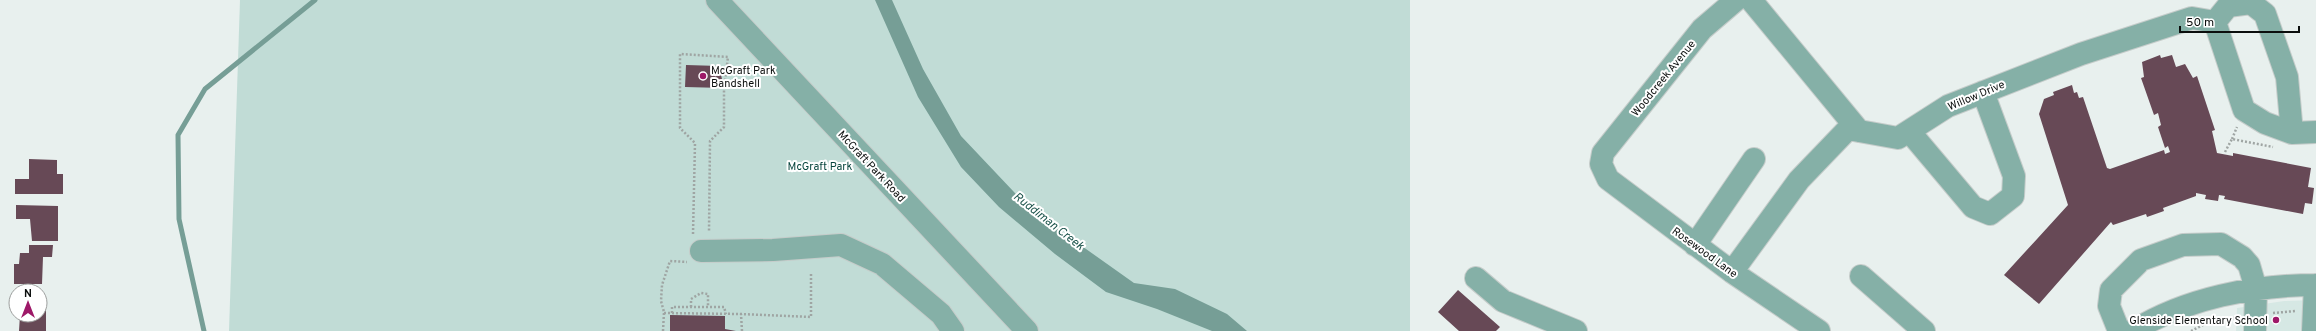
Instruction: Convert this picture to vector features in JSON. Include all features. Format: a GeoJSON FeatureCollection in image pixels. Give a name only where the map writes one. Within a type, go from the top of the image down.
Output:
{"type":"FeatureCollection","features":[{"type":"Feature","properties":{"kind":"street","name":"McGraft Park Road"},"geometry":{"type":"LineString","coordinates":[[717,0],[1027,331]]}},
{"type":"Feature","properties":{"kind":"street","name":"Woodcreek Avenue"},"geometry":{"type":"LineString","coordinates":[[1601,164],[1603,153],[1702,29],[1736,0]]}},
{"type":"Feature","properties":{"kind":"street"},"geometry":{"type":"LineString","coordinates":[[1750,0],[1859,131]]}},
{"type":"Feature","properties":{"kind":"street"},"geometry":{"type":"LineString","coordinates":[[2251,3],[2265,14],[2287,77],[2286,141],[2265,123],[2244,110],[2215,22],[2228,6],[2251,3]]}},
{"type":"Feature","properties":{"kind":"street","name":"Willow Drive"},"geometry":{"type":"LineString","coordinates":[[1732,272],[1799,180],[1848,129],[1898,138],[1948,106],[2082,54],[2192,18],[2215,22]]}},
{"type":"Feature","properties":{"kind":"street"},"geometry":{"type":"LineString","coordinates":[[1909,131],[1973,207],[1990,214],[2013,196],[2014,176],[1983,92]]}},
{"type":"Feature","properties":{"kind":"street"},"geometry":{"type":"LineString","coordinates":[[2286,141],[2316,132]]}},
{"type":"Feature","properties":{"kind":"street"},"geometry":{"type":"LineString","coordinates":[[1695,245],[1754,159]]}},
{"type":"Feature","properties":{"kind":"street","name":"Rosewood Lane"},"geometry":{"type":"LineString","coordinates":[[1601,164],[1608,179],[1732,272],[1819,331]]}},
{"type":"Feature","properties":{"kind":"street"},"geometry":{"type":"LineString","coordinates":[[2119,331],[2109,306],[2111,290],[2141,260],[2182,245],[2221,244],[2242,257],[2249,265],[2256,289],[2255,322]]}},
{"type":"Feature","properties":{"kind":"street"},"geometry":{"type":"LineString","coordinates":[[699,250],[773,250],[841,245],[882,264],[941,314],[953,331]]}},
{"type":"Feature","properties":{"kind":"street"},"geometry":{"type":"LineString","coordinates":[[1861,276],[1924,331]]}},
{"type":"Feature","properties":{"kind":"street"},"geometry":{"type":"LineString","coordinates":[[1476,278],[1503,301],[1576,331]]}},
{"type":"Feature","properties":{"kind":"street"},"geometry":{"type":"LineString","coordinates":[[2133,331],[2179,309],[2219,296],[2256,289],[2315,285],[2314,321]]}},
{"type":"Feature","properties":{"kind":"path"},"geometry":{"type":"LineString","coordinates":[[680,54],[728,57],[724,88],[724,126],[710,141],[699,250],[695,143],[680,128],[680,54]]}},
{"type":"Feature","properties":{"kind":"path"},"geometry":{"type":"LineString","coordinates":[[2225,152],[2232,139],[2286,141]]}},
{"type":"Feature","properties":{"kind":"path"},"geometry":{"type":"LineString","coordinates":[[663,331],[664,313],[661,300],[662,285],[670,261],[699,250]]}},
{"type":"Feature","properties":{"kind":"path"},"geometry":{"type":"LineString","coordinates":[[664,313],[741,314],[811,318],[811,272]]}},
{"type":"Feature","properties":{"kind":"path"},"geometry":{"type":"LineString","coordinates":[[691,307],[691,299],[701,293],[708,294],[708,307]]}},
{"type":"Feature","properties":{"kind":"path"},"geometry":{"type":"LineString","coordinates":[[672,313],[672,307],[724,307],[726,314]]}},
{"type":"Feature","properties":{"kind":"path"},"geometry":{"type":"LineString","coordinates":[[741,314],[742,331]]}},
{"type":"Feature","properties":{"kind":"path"},"geometry":{"type":"LineString","coordinates":[[2191,331],[2203,325],[2314,321]]}},
{"type":"Feature","properties":{"kind":"shaded area"},"geometry":{"type":"Polygon","coordinates":[[[875,0],[892,0],[923,69],[961,136],[1031,210],[1134,283],[1175,289],[1227,314],[1247,331],[1212,331],[1157,309],[1106,292],[1055,254],[999,207],[961,167],[918,97],[875,0]]]}},
{"type":"Feature","properties":{"kind":"shaded area","name":"Glenside Elementary School"},"geometry":{"type":"Polygon","coordinates":[[[2316,300],[2316,331],[2236,331],[2237,308],[2284,301],[2316,300]]]}},
{"type":"Feature","properties":{"kind":"green space","name":"McGraft Park"},"geometry":{"type":"Polygon","coordinates":[[[240,0],[1410,0],[1410,331],[229,331],[240,0]]]}},
{"type":"Feature","properties":{"kind":"building"},"geometry":{"type":"Polygon","coordinates":[[[2160,55],[2161,58],[2172,55],[2176,67],[2185,64],[2193,78],[2197,76],[2215,130],[2212,131],[2217,153],[2233,156],[2233,153],[2311,168],[2308,187],[2314,188],[2312,204],[2305,203],[2303,214],[2224,199],[2225,196],[2219,195],[2218,201],[2205,199],[2206,195],[2196,193],[2196,196],[2163,208],[2164,211],[2147,217],[2146,214],[2113,225],[2111,222],[2039,304],[2004,275],[2068,205],[2039,114],[2044,99],[2054,95],[2053,92],[2072,85],[2074,93],[2077,92],[2079,98],[2083,97],[2107,168],[2110,169],[2164,150],[2165,154],[2170,152],[2168,146],[2165,148],[2158,127],[2161,125],[2158,113],[2154,115],[2141,78],[2144,77],[2142,62],[2160,55]]]}},
{"type":"Feature","properties":{"kind":"building","name":"McGraft Park Bandshell"},"geometry":{"type":"Polygon","coordinates":[[[686,65],[719,66],[724,88],[685,87],[686,65]]]}},
{"type":"Feature","properties":{"kind":"building"},"geometry":{"type":"Polygon","coordinates":[[[29,159],[57,160],[57,174],[63,174],[63,194],[15,194],[15,179],[29,179],[29,159]]]}},
{"type":"Feature","properties":{"kind":"building"},"geometry":{"type":"Polygon","coordinates":[[[16,205],[58,206],[58,241],[32,241],[30,219],[16,219],[16,205]]]}},
{"type":"Feature","properties":{"kind":"building"},"geometry":{"type":"Polygon","coordinates":[[[29,245],[53,245],[52,257],[43,257],[42,283],[14,283],[14,264],[19,264],[20,253],[29,253],[29,245]]]}},
{"type":"Feature","properties":{"kind":"building"},"geometry":{"type":"Polygon","coordinates":[[[1458,290],[1500,327],[1496,331],[1459,331],[1438,312],[1458,290]]]}},
{"type":"Feature","properties":{"kind":"building"},"geometry":{"type":"Polygon","coordinates":[[[670,315],[725,316],[725,329],[736,331],[670,331],[670,315]]]}},
{"type":"Feature","properties":{"kind":"building"},"geometry":{"type":"Polygon","coordinates":[[[20,323],[46,323],[46,331],[19,331],[20,323]]]}},
{"type":"Feature","properties":{"kind":"waterway"},"geometry":{"type":"LineString","coordinates":[[204,331],[179,219],[178,135],[205,89],[315,0]]}},
{"type":"Feature","properties":{"kind":"place","name":"McGraft Park Bandshell"},"geometry":{"type":"Point","coordinates":[703,76]}},
{"type":"Feature","properties":{"kind":"place","name":"Glenside Elementary School"},"geometry":{"type":"Point","coordinates":[2276,320]}},
{"type":"Feature","properties":{"kind":"water label","name":"Ruddiman Creek"},"geometry":{"type":"Point","coordinates":[1049,221]}}]}
